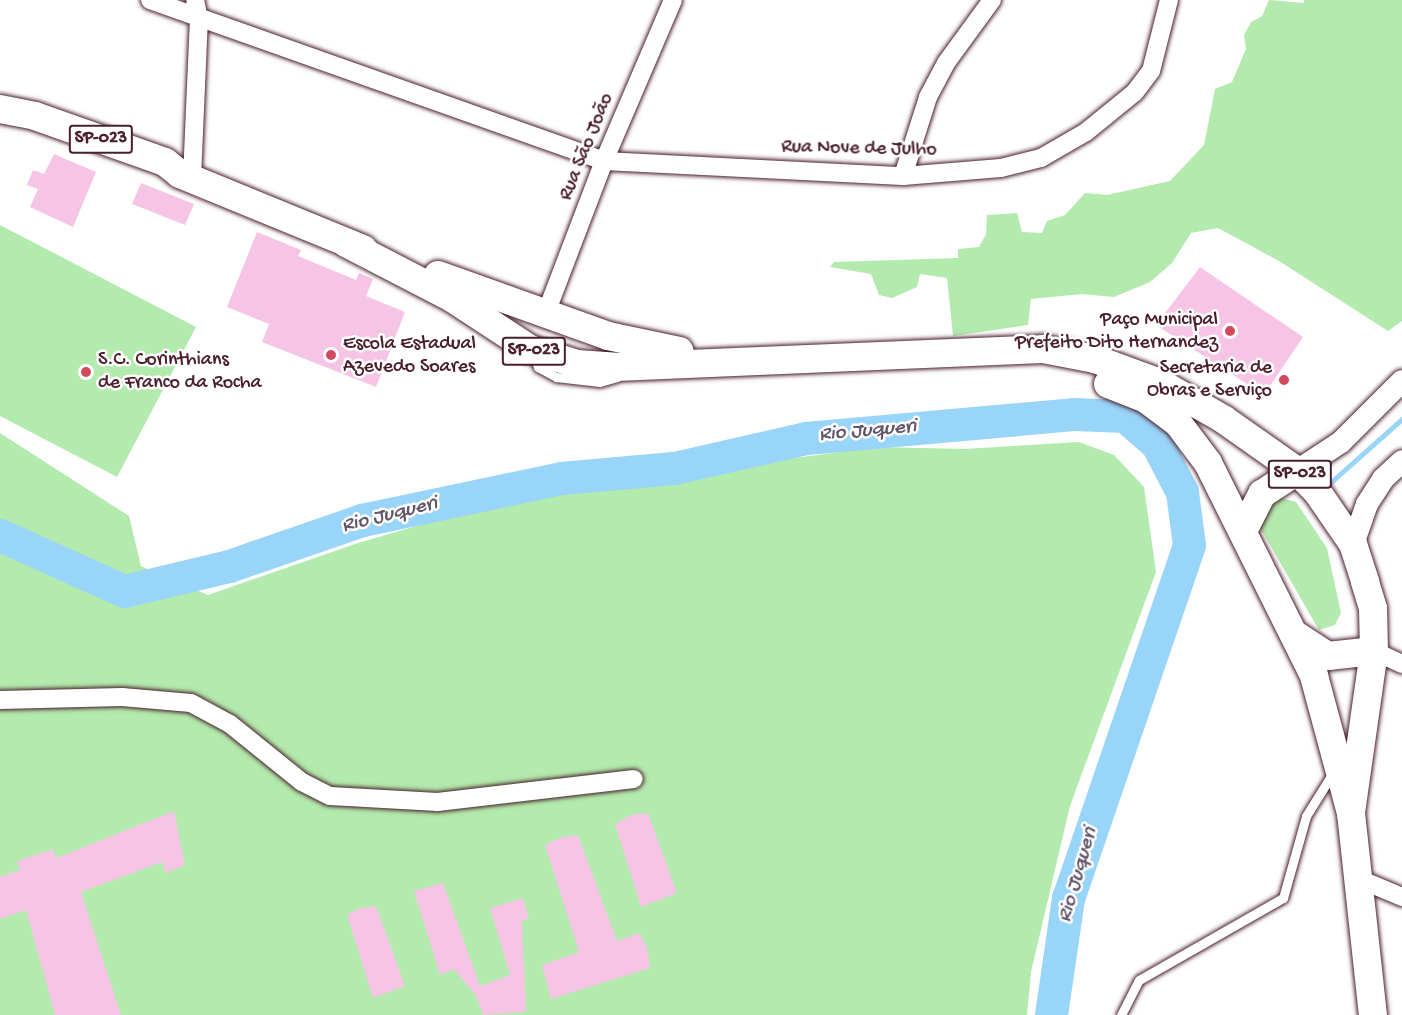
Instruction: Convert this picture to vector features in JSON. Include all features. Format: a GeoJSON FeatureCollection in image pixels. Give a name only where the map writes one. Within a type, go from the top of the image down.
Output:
{"type":"FeatureCollection","features":[{"type":"Feature","properties":{"kind":"main road"},"geometry":{"type":"LineString","coordinates":[[9,112],[29,126],[162,175],[186,176]]}},
{"type":"Feature","properties":{"kind":"main road","name":"SP-023"},"geometry":{"type":"LineString","coordinates":[[186,176],[346,243],[645,346],[748,359]]}},
{"type":"Feature","properties":{"kind":"main road","name":"SP-023"},"geometry":{"type":"LineString","coordinates":[[346,243],[452,298],[530,349],[577,364],[655,364],[1043,349],[1095,360],[1149,379],[1223,419],[1297,471],[1337,518],[1353,544],[1373,608],[1374,651],[1351,813]]}},
{"type":"Feature","properties":{"kind":"main road"},"geometry":{"type":"LineString","coordinates":[[452,298],[521,315],[546,313]]}},
{"type":"Feature","properties":{"kind":"main road","name":"SP-023"},"geometry":{"type":"LineString","coordinates":[[972,350],[1100,380],[1146,399],[1178,423],[1208,463],[1297,636],[1314,676],[1351,813],[1373,1015]]}},
{"type":"Feature","properties":{"kind":"main road","name":"SP-023"},"geometry":{"type":"LineString","coordinates":[[1243,531],[1262,494],[1297,471]]}},
{"type":"Feature","properties":{"kind":"main road","name":"SP-023"},"geometry":{"type":"LineString","coordinates":[[1297,636],[1328,656],[1374,651]]}},
{"type":"Feature","properties":{"kind":"street","name":"Rua Nove de Julho"},"geometry":{"type":"LineString","coordinates":[[150,0],[200,20],[604,161],[903,176],[1001,168],[1041,158],[1086,132],[1135,92],[1151,71],[1169,0]]}},
{"type":"Feature","properties":{"kind":"street"},"geometry":{"type":"LineString","coordinates":[[186,176],[200,20],[195,0]]}},
{"type":"Feature","properties":{"kind":"street","name":"Rua São João"},"geometry":{"type":"LineString","coordinates":[[546,313],[604,161],[673,0]]}},
{"type":"Feature","properties":{"kind":"street"},"geometry":{"type":"LineString","coordinates":[[903,176],[932,89],[946,63],[992,0]]}},
{"type":"Feature","properties":{"kind":"street"},"geometry":{"type":"LineString","coordinates":[[1297,471],[1341,442],[1402,381]]}},
{"type":"Feature","properties":{"kind":"street"},"geometry":{"type":"LineString","coordinates":[[1353,544],[1367,504],[1383,479],[1402,461]]}},
{"type":"Feature","properties":{"kind":"street"},"geometry":{"type":"LineString","coordinates":[[1374,651],[1402,664]]}},
{"type":"Feature","properties":{"kind":"street"},"geometry":{"type":"LineString","coordinates":[[0,700],[122,698],[191,703],[230,724],[302,782],[330,796],[438,802],[634,779]]}},
{"type":"Feature","properties":{"kind":"street"},"geometry":{"type":"LineString","coordinates":[[1357,878],[1402,897]]}},
{"type":"Feature","properties":{"kind":"lane"},"geometry":{"type":"LineString","coordinates":[[1121,1015],[1139,980],[1283,898],[1306,816],[1339,764]]}},
{"type":"Feature","properties":{"kind":"green space"},"geometry":{"type":"Polygon","coordinates":[[[1269,0],[1304,3],[1304,0],[1402,0],[1402,321],[1388,331],[1279,261],[1218,228],[1191,233],[1172,263],[1150,282],[1114,297],[1082,294],[1031,299],[1028,325],[953,336],[947,278],[920,274],[917,287],[892,298],[879,295],[871,274],[830,267],[834,262],[958,258],[958,249],[979,247],[986,234],[987,215],[1017,213],[1022,232],[1042,233],[1047,221],[1065,215],[1085,193],[1107,195],[1170,181],[1204,145],[1215,89],[1232,82],[1246,49],[1244,35],[1251,22],[1262,16],[1269,0]]]}},
{"type":"Feature","properties":{"kind":"green space","name":"S.C. Corinthians de Franco da Rocha"},"geometry":{"type":"Polygon","coordinates":[[[0,225],[196,327],[117,477],[0,416],[0,225]]]}},
{"type":"Feature","properties":{"kind":"green space"},"geometry":{"type":"Polygon","coordinates":[[[0,433],[129,516],[141,566],[208,595],[358,543],[502,501],[674,483],[772,461],[877,447],[964,449],[1079,442],[1114,455],[1144,487],[1156,572],[1070,806],[1031,972],[1027,1015],[0,1015],[0,433]]]}},
{"type":"Feature","properties":{"kind":"green space"},"geometry":{"type":"Polygon","coordinates":[[[1278,497],[1296,502],[1327,548],[1341,613],[1335,625],[1319,630],[1255,519],[1278,497]]]}},
{"type":"Feature","properties":{"kind":"building"},"geometry":{"type":"Polygon","coordinates":[[[54,154],[96,172],[73,227],[30,207],[38,189],[27,185],[33,170],[44,174],[54,154]]]}},
{"type":"Feature","properties":{"kind":"building"},"geometry":{"type":"Polygon","coordinates":[[[141,183],[194,204],[185,225],[132,204],[141,183]]]}},
{"type":"Feature","properties":{"kind":"building","name":"Escola Estadual Azevedo Soares"},"geometry":{"type":"Polygon","coordinates":[[[257,232],[301,250],[298,256],[356,280],[359,273],[373,279],[366,296],[405,312],[376,387],[262,342],[269,324],[227,307],[257,232]]]}},
{"type":"Feature","properties":{"kind":"building","name":"Paço Municipal Prefeito Dito Hernandez"},"geometry":{"type":"Polygon","coordinates":[[[1200,267],[1303,337],[1264,395],[1156,325],[1200,267]]]}},
{"type":"Feature","properties":{"kind":"building"},"geometry":{"type":"Polygon","coordinates":[[[174,811],[185,865],[166,873],[162,862],[81,892],[121,1015],[55,1015],[26,910],[0,919],[0,877],[20,870],[17,861],[53,849],[56,858],[174,811]]]}},
{"type":"Feature","properties":{"kind":"building"},"geometry":{"type":"Polygon","coordinates":[[[648,813],[677,893],[641,907],[615,824],[631,815],[648,813]]]}},
{"type":"Feature","properties":{"kind":"building"},"geometry":{"type":"Polygon","coordinates":[[[578,835],[617,941],[639,933],[647,947],[650,968],[551,999],[542,965],[579,952],[545,845],[562,837],[578,835]]]}},
{"type":"Feature","properties":{"kind":"building"},"geometry":{"type":"Polygon","coordinates":[[[443,883],[480,986],[510,975],[490,908],[523,898],[529,919],[522,920],[526,1012],[483,1015],[476,996],[454,969],[440,975],[414,891],[443,883]]]}},
{"type":"Feature","properties":{"kind":"building"},"geometry":{"type":"Polygon","coordinates":[[[376,906],[405,986],[373,998],[347,915],[360,908],[376,906]]]}},
{"type":"Feature","properties":{"kind":"waterway","name":"Rio Juqueri"},"geometry":{"type":"LineString","coordinates":[[0,535],[124,591],[229,566],[362,520],[561,478],[674,468],[806,438],[1073,414],[1125,416],[1157,444],[1182,492],[1189,545],[1068,898],[1051,1015]]}},
{"type":"Feature","properties":{"kind":"waterway"},"geometry":{"type":"LineString","coordinates":[[1331,482],[1402,419]]}},
{"type":"Feature","properties":{"kind":"place","name":"Paço Municipal Prefeito Dito Hernandez"},"geometry":{"type":"Point","coordinates":[1230,331]}},
{"type":"Feature","properties":{"kind":"place","name":"Escola Estadual Azevedo Soares"},"geometry":{"type":"Point","coordinates":[331,355]}},
{"type":"Feature","properties":{"kind":"place","name":"S.C. Corinthians de Franco da Rocha"},"geometry":{"type":"Point","coordinates":[86,372]}},
{"type":"Feature","properties":{"kind":"place","name":"Secretaria de Obras e Serviço"},"geometry":{"type":"Point","coordinates":[1284,380]}}]}
